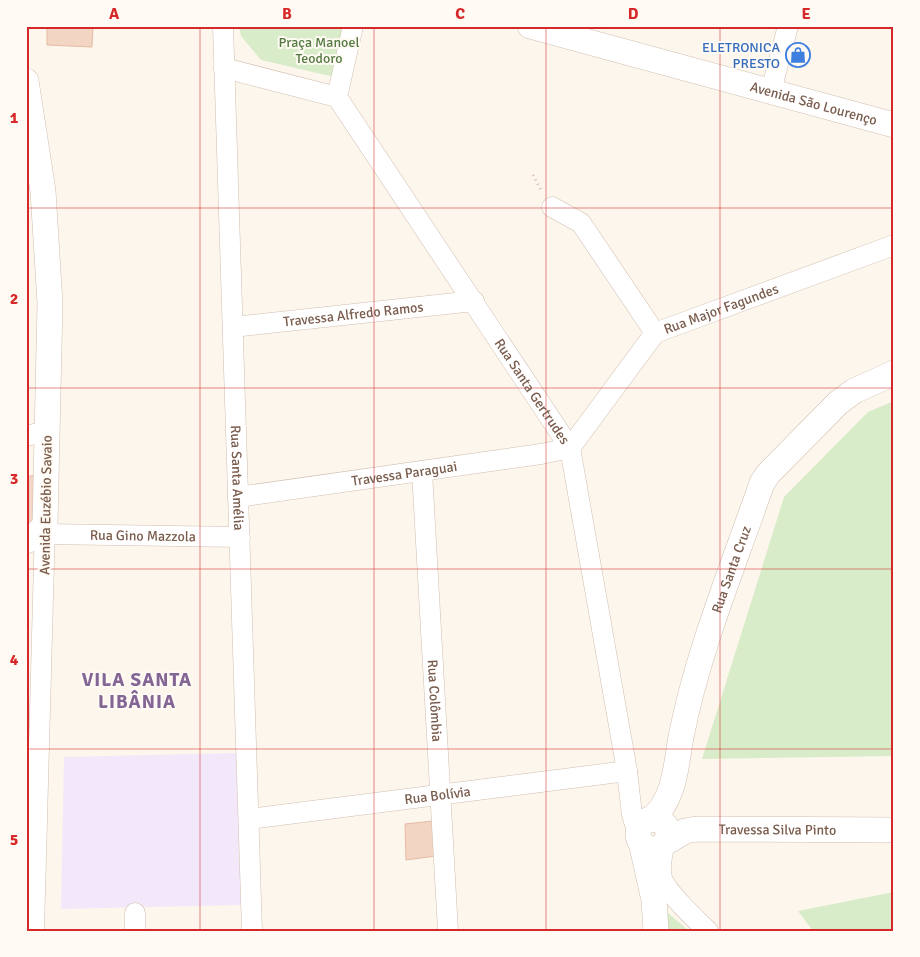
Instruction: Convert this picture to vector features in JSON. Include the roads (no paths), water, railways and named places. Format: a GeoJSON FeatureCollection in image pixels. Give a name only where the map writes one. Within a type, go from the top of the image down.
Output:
{"type":"FeatureCollection","features":[{"type":"Feature","properties":{"kind":"street","name":"Rua Santa Amélia"},"geometry":{"type":"LineString","coordinates":[[223,26],[252,931]]}},
{"type":"Feature","properties":{"kind":"street"},"geometry":{"type":"LineString","coordinates":[[224,68],[337,97],[353,26]]}},
{"type":"Feature","properties":{"kind":"street","name":"Avenida São Lourenço"},"geometry":{"type":"LineString","coordinates":[[530,26],[894,125]]}},
{"type":"Feature","properties":{"kind":"street"},"geometry":{"type":"LineString","coordinates":[[771,91],[788,26]]}},
{"type":"Feature","properties":{"kind":"street","name":"Avenida Euzébio Savaio"},"geometry":{"type":"LineString","coordinates":[[26,81],[43,191],[48,275],[37,433],[36,535],[34,542],[40,548],[45,559],[34,931]]}},
{"type":"Feature","properties":{"kind":"street","name":"Rua Santa Gertrudes"},"geometry":{"type":"LineString","coordinates":[[337,97],[570,448],[631,802],[638,812],[649,836]]}},
{"type":"Feature","properties":{"kind":"street"},"geometry":{"type":"LineString","coordinates":[[552,207],[581,223],[655,333]]}},
{"type":"Feature","properties":{"kind":"street","name":"Rua Major Fagundes"},"geometry":{"type":"LineString","coordinates":[[570,448],[655,333],[894,245]]}},
{"type":"Feature","properties":{"kind":"street","name":"Travessa Alfredo Ramos"},"geometry":{"type":"LineString","coordinates":[[233,327],[474,301]]}},
{"type":"Feature","properties":{"kind":"street","name":"Rua Santa Cruz"},"geometry":{"type":"LineString","coordinates":[[649,836],[659,812],[670,793],[690,689],[762,483],[768,474],[838,403],[854,391],[894,373]]}},
{"type":"Feature","properties":{"kind":"street","name":"Travessa Paraguai"},"geometry":{"type":"LineString","coordinates":[[238,497],[570,448]]}},
{"type":"Feature","properties":{"kind":"street","name":"Rua Colômbia"},"geometry":{"type":"LineString","coordinates":[[422,471],[448,931]]}},
{"type":"Feature","properties":{"kind":"street","name":"Rua Gino Mazzola"},"geometry":{"type":"LineString","coordinates":[[36,535],[240,537]]}},
{"type":"Feature","properties":{"kind":"street","name":"Rua Bolívia"},"geometry":{"type":"LineString","coordinates":[[249,819],[626,771]]}},
{"type":"Feature","properties":{"kind":"street","name":"Travessa Silva Pinto"},"geometry":{"type":"LineString","coordinates":[[649,836],[697,828],[894,830]]}},
{"type":"Feature","properties":{"kind":"street"},"geometry":{"type":"LineString","coordinates":[[649,836],[661,865],[662,878],[686,911],[708,931]]}},
{"type":"Feature","properties":{"kind":"street"},"geometry":{"type":"LineString","coordinates":[[649,836],[656,924]]}},
{"type":"Feature","properties":{"kind":"street"},"geometry":{"type":"LineString","coordinates":[[656,924],[671,909],[686,911]]}},
{"type":"Feature","properties":{"kind":"place","name":"ELETRONICA PRESTO"},"geometry":{"type":"Point","coordinates":[798,55]}},
{"type":"Feature","properties":{"kind":"district","name":"VILA SANTA LIBÂNIA"},"geometry":{"type":"Point","coordinates":[137,691]}},
{"type":"Feature","properties":{"kind":"park label","name":"Praça Manoel Teodoro"},"geometry":{"type":"Point","coordinates":[319,50]}}]}
